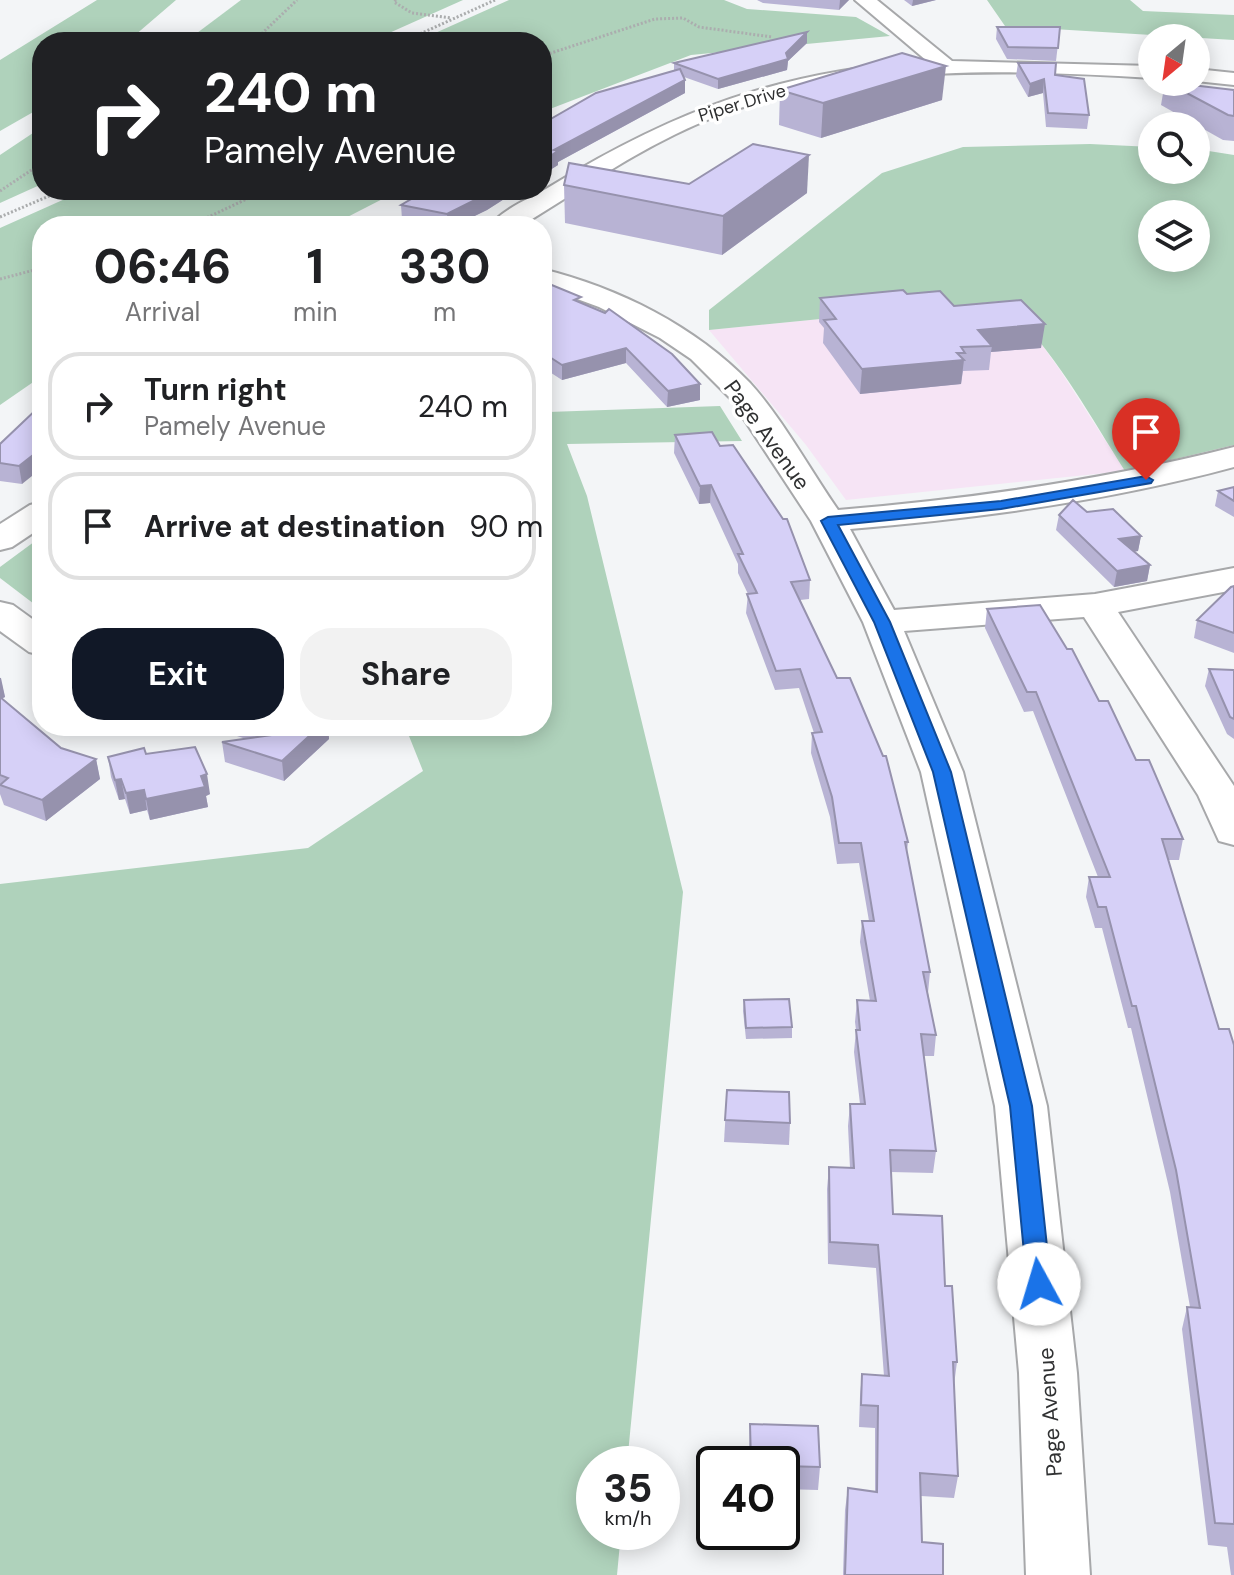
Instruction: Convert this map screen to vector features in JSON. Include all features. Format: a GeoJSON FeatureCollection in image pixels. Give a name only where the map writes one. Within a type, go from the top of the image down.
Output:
{"type":"FeatureCollection","features":[{"type":"Feature","properties":{"kind":"street"},"geometry":{"type":"LineString","coordinates":[[865,0],[948,68]]}},
{"type":"Feature","properties":{"kind":"street","name":"Piper Drive"},"geometry":{"type":"LineString","coordinates":[[552,198],[663,133],[719,108],[822,82],[948,68],[1042,67],[1138,71]]}},
{"type":"Feature","properties":{"kind":"street"},"geometry":{"type":"LineString","coordinates":[[1210,76],[1234,79]]}},
{"type":"Feature","properties":{"kind":"street","name":"Piper Drive"},"geometry":{"type":"LineString","coordinates":[[520,216],[548,200]]}},
{"type":"Feature","properties":{"kind":"street","name":"Page Avenue"},"geometry":{"type":"LineString","coordinates":[[552,281],[624,308],[701,353],[741,392],[828,521],[882,622],[942,772],[1021,1106],[1048,1373],[1058,1575]]}},
{"type":"Feature","properties":{"kind":"street"},"geometry":{"type":"LineString","coordinates":[[828,521],[987,507],[1090,492],[1234,457]]}},
{"type":"Feature","properties":{"kind":"street"},"geometry":{"type":"LineString","coordinates":[[0,540],[32,519]]}},
{"type":"Feature","properties":{"kind":"street"},"geometry":{"type":"LineString","coordinates":[[882,622],[1095,605],[1234,579]]}},
{"type":"Feature","properties":{"kind":"street"},"geometry":{"type":"LineString","coordinates":[[1095,605],[1219,795],[1234,832]]}},
{"type":"Feature","properties":{"kind":"street"},"geometry":{"type":"LineString","coordinates":[[0,613],[32,637]]}},
{"type":"Feature","properties":{"kind":"path"},"geometry":{"type":"LineString","coordinates":[[263,32],[297,0]]}},
{"type":"Feature","properties":{"kind":"path"},"geometry":{"type":"LineString","coordinates":[[396,0],[394,2],[412,13],[453,19]]}},
{"type":"Feature","properties":{"kind":"path"},"geometry":{"type":"LineString","coordinates":[[424,32],[495,0]]}},
{"type":"Feature","properties":{"kind":"path"},"geometry":{"type":"LineString","coordinates":[[552,53],[655,19],[683,18],[699,27],[772,37]]}},
{"type":"Feature","properties":{"kind":"path"},"geometry":{"type":"LineString","coordinates":[[0,191],[32,170]]}},
{"type":"Feature","properties":{"kind":"path"},"geometry":{"type":"LineString","coordinates":[[0,217],[40,200]]}},
{"type":"Feature","properties":{"kind":"path"},"geometry":{"type":"LineString","coordinates":[[210,216],[245,200]]}},
{"type":"Feature","properties":{"kind":"path"},"geometry":{"type":"LineString","coordinates":[[0,279],[32,271]]}},
{"type":"Feature","properties":{"kind":"shaded area"},"geometry":{"type":"Polygon","coordinates":[[[1003,301],[1027,324],[1125,471],[846,500],[806,445],[709,330],[1003,301]]]}},
{"type":"Feature","properties":{"kind":"green space"},"geometry":{"type":"Polygon","coordinates":[[[97,0],[176,0],[139,32],[45,32],[97,0]]]}},
{"type":"Feature","properties":{"kind":"green space"},"geometry":{"type":"Polygon","coordinates":[[[241,0],[463,0],[391,32],[198,32],[241,0]]]}},
{"type":"Feature","properties":{"kind":"green space"},"geometry":{"type":"Polygon","coordinates":[[[509,0],[724,0],[747,9],[856,17],[890,36],[691,55],[552,108],[552,32],[437,32],[509,0]]]}},
{"type":"Feature","properties":{"kind":"green space"},"geometry":{"type":"Polygon","coordinates":[[[987,0],[1130,0],[1143,11],[1234,15],[1234,40],[1210,39],[1210,24],[1138,24],[1138,34],[1005,26],[987,0]]]}},
{"type":"Feature","properties":{"kind":"green space"},"geometry":{"type":"Polygon","coordinates":[[[32,40],[32,113],[0,131],[0,60],[32,40]]]}},
{"type":"Feature","properties":{"kind":"green space"},"geometry":{"type":"Polygon","coordinates":[[[32,134],[32,189],[0,203],[0,155],[32,134]]]}},
{"type":"Feature","properties":{"kind":"green space"},"geometry":{"type":"Polygon","coordinates":[[[1090,144],[1138,146],[1138,184],[1210,184],[1210,151],[1234,155],[1234,445],[1125,471],[1054,361],[1003,301],[709,330],[709,310],[882,173],[963,147],[1090,144]]]}},
{"type":"Feature","properties":{"kind":"green space"},"geometry":{"type":"Polygon","coordinates":[[[63,200],[381,200],[349,216],[32,216],[32,383],[0,405],[0,228],[63,200]]]}},
{"type":"Feature","properties":{"kind":"green space"},"geometry":{"type":"Polygon","coordinates":[[[720,406],[742,441],[567,444],[587,496],[683,892],[629,1446],[576,1446],[576,1550],[619,1550],[617,1575],[0,1575],[0,884],[308,848],[423,771],[409,736],[552,736],[552,412],[720,406]]]}},
{"type":"Feature","properties":{"kind":"green space"},"geometry":{"type":"Polygon","coordinates":[[[32,543],[32,602],[0,578],[0,567],[32,543]]]}},
{"type":"Feature","properties":{"kind":"building"},"geometry":{"type":"Polygon","coordinates":[[[997,27],[1060,27],[1058,48],[1008,47],[997,27]]]}},
{"type":"Feature","properties":{"kind":"building"},"geometry":{"type":"Polygon","coordinates":[[[807,32],[786,53],[788,59],[718,79],[674,63],[807,32]]]}},
{"type":"Feature","properties":{"kind":"building"},"geometry":{"type":"Polygon","coordinates":[[[902,53],[946,66],[823,103],[780,90],[902,53]]]}},
{"type":"Feature","properties":{"kind":"building"},"geometry":{"type":"Polygon","coordinates":[[[1018,63],[1056,63],[1055,75],[1084,79],[1089,115],[1048,113],[1044,79],[1030,84],[1018,63]]]}},
{"type":"Feature","properties":{"kind":"building"},"geometry":{"type":"Polygon","coordinates":[[[680,69],[685,80],[554,150],[558,151],[552,155],[552,118],[596,93],[680,69]]]}},
{"type":"Feature","properties":{"kind":"building"},"geometry":{"type":"Polygon","coordinates":[[[1210,87],[1234,90],[1234,116],[1192,96],[1210,96],[1210,87]]]}},
{"type":"Feature","properties":{"kind":"building"},"geometry":{"type":"Polygon","coordinates":[[[753,144],[809,155],[723,216],[564,185],[569,163],[689,184],[753,144]]]}},
{"type":"Feature","properties":{"kind":"building"},"geometry":{"type":"Polygon","coordinates":[[[410,200],[475,200],[447,214],[401,205],[410,200]]]}},
{"type":"Feature","properties":{"kind":"building"},"geometry":{"type":"Polygon","coordinates":[[[552,285],[581,297],[574,300],[605,313],[609,309],[672,354],[700,384],[668,391],[626,348],[562,365],[552,358],[552,285]]]}},
{"type":"Feature","properties":{"kind":"building"},"geometry":{"type":"Polygon","coordinates":[[[903,290],[907,294],[940,291],[954,306],[1021,300],[1045,324],[978,330],[992,346],[961,347],[965,353],[957,353],[964,360],[862,369],[824,320],[836,319],[820,298],[903,290]]]}},
{"type":"Feature","properties":{"kind":"building"},"geometry":{"type":"Polygon","coordinates":[[[32,414],[32,456],[19,466],[0,463],[0,444],[32,414]]]}},
{"type":"Feature","properties":{"kind":"building"},"geometry":{"type":"Polygon","coordinates":[[[712,432],[720,446],[733,445],[783,519],[787,519],[810,580],[791,582],[837,678],[850,678],[883,756],[886,756],[908,842],[905,842],[930,972],[923,972],[936,1035],[921,1034],[936,1151],[890,1150],[893,1214],[942,1216],[945,1286],[952,1286],[957,1362],[953,1362],[958,1476],[920,1473],[922,1542],[943,1544],[943,1575],[845,1575],[848,1488],[877,1492],[878,1406],[861,1405],[862,1374],[889,1376],[878,1245],[830,1242],[829,1167],[854,1168],[850,1104],[865,1104],[856,1030],[860,1030],[857,1000],[876,1001],[862,921],[874,921],[861,843],[839,843],[832,797],[812,733],[822,732],[800,669],[776,671],[747,594],[757,593],[738,554],[743,554],[711,485],[700,486],[675,435],[712,432]]]}},
{"type":"Feature","properties":{"kind":"building"},"geometry":{"type":"Polygon","coordinates":[[[1234,487],[1234,501],[1218,491],[1234,487]]]}},
{"type":"Feature","properties":{"kind":"building"},"geometry":{"type":"Polygon","coordinates":[[[1073,500],[1087,512],[1113,509],[1141,536],[1119,539],[1150,565],[1117,571],[1059,515],[1073,500]]]}},
{"type":"Feature","properties":{"kind":"building"},"geometry":{"type":"Polygon","coordinates":[[[1234,586],[1234,633],[1197,620],[1231,587],[1234,586]]]}},
{"type":"Feature","properties":{"kind":"building"},"geometry":{"type":"Polygon","coordinates":[[[1040,605],[1067,649],[1072,649],[1099,701],[1108,701],[1136,760],[1149,760],[1183,839],[1162,839],[1219,1029],[1229,1029],[1234,1045],[1234,1524],[1215,1523],[1187,1307],[1200,1308],[1176,1170],[1136,1006],[1132,1006],[1106,907],[1098,907],[1089,877],[1110,877],[1036,692],[1027,692],[987,609],[1040,605]]]}},
{"type":"Feature","properties":{"kind":"building"},"geometry":{"type":"Polygon","coordinates":[[[1209,669],[1234,670],[1234,719],[1230,717],[1209,669]]]}},
{"type":"Feature","properties":{"kind":"building"},"geometry":{"type":"Polygon","coordinates":[[[0,697],[32,724],[32,736],[47,736],[61,748],[96,759],[42,800],[0,785],[8,778],[0,775],[0,697]]]}},
{"type":"Feature","properties":{"kind":"building"},"geometry":{"type":"Polygon","coordinates":[[[265,736],[309,736],[282,761],[222,742],[265,736]]]}},
{"type":"Feature","properties":{"kind":"building"},"geometry":{"type":"Polygon","coordinates":[[[195,747],[207,774],[201,776],[205,787],[146,799],[144,790],[126,793],[121,779],[115,780],[108,757],[144,748],[146,754],[195,747]]]}},
{"type":"Feature","properties":{"kind":"building"},"geometry":{"type":"Polygon","coordinates":[[[789,999],[792,1027],[746,1028],[744,1000],[789,999]]]}},
{"type":"Feature","properties":{"kind":"building"},"geometry":{"type":"Polygon","coordinates":[[[727,1090],[789,1092],[790,1123],[725,1120],[727,1090]]]}},
{"type":"Feature","properties":{"kind":"building"},"geometry":{"type":"Polygon","coordinates":[[[750,1424],[818,1426],[820,1467],[800,1466],[800,1446],[751,1446],[750,1424]]]}},
{"type":"Feature","properties":{"kind":"route"},"geometry":{"type":"LineString","coordinates":[[1039,1284],[1021,1106],[942,772],[882,622],[828,521],[1001,505],[1146,480]]}}]}
